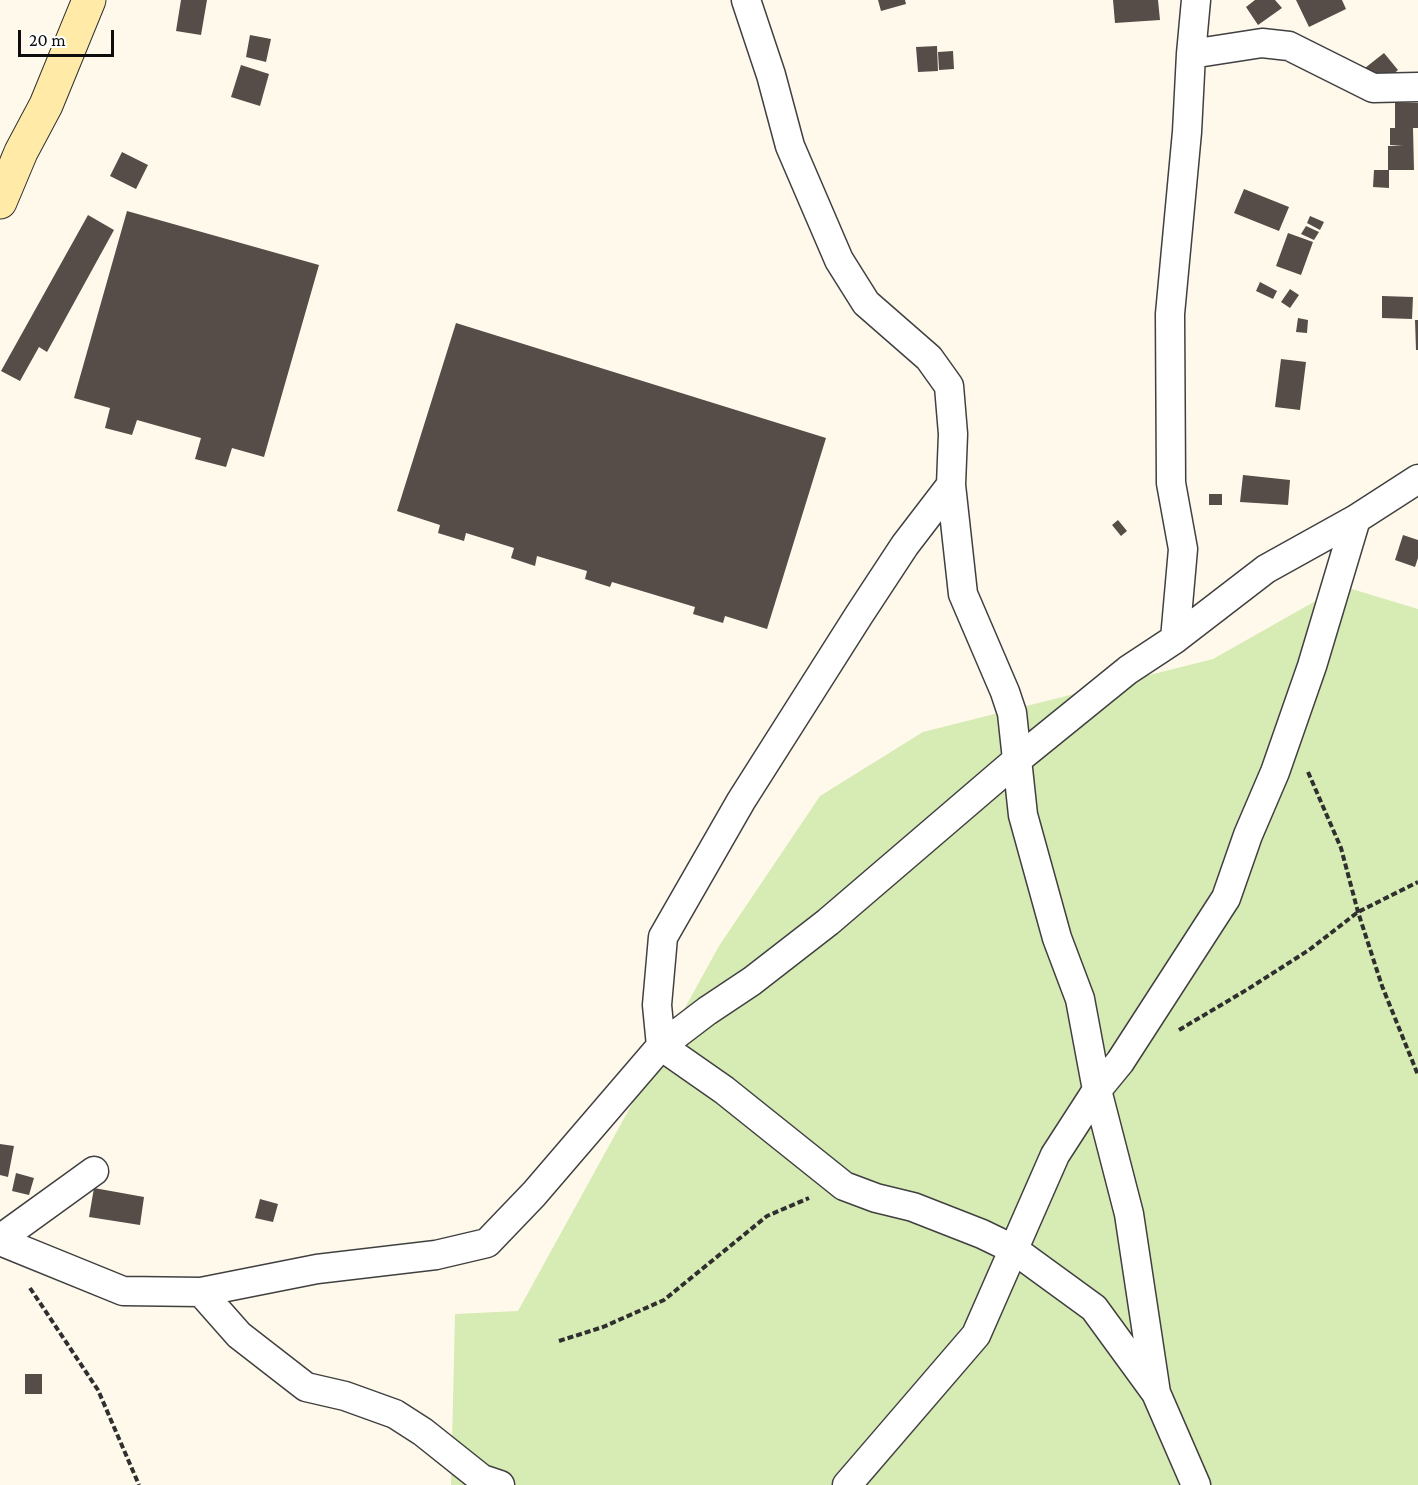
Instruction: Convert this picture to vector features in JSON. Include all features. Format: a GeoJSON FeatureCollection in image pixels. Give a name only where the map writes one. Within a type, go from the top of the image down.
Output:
{"type":"FeatureCollection","features":[{"type":"Feature","properties":{"kind":"main road"},"geometry":{"type":"LineString","coordinates":[[0,202],[21,152],[46,105],[89,0]]}},
{"type":"Feature","properties":{"kind":"street"},"geometry":{"type":"LineString","coordinates":[[746,0],[771,75],[790,146],[839,260],[866,303],[929,358],[949,386],[953,434],[951,485],[963,594],[1012,713],[1023,815],[1057,938],[1080,999],[1097,1090],[1129,1214],[1156,1393]]}},
{"type":"Feature","properties":{"kind":"street"},"geometry":{"type":"LineString","coordinates":[[1175,639],[1183,549],[1171,483],[1170,314],[1187,132],[1196,0]]}},
{"type":"Feature","properties":{"kind":"street"},"geometry":{"type":"LineString","coordinates":[[1191,54],[1262,43],[1289,46],[1373,88],[1418,87]]}},
{"type":"Feature","properties":{"kind":"street"},"geometry":{"type":"LineString","coordinates":[[0,1240],[123,1291],[201,1292],[317,1269],[436,1255],[487,1243],[534,1194],[661,1046],[752,981],[828,922],[1017,760],[1128,670],[1175,639],[1266,569],[1356,519],[1418,479]]}},
{"type":"Feature","properties":{"kind":"street"},"geometry":{"type":"LineString","coordinates":[[951,485],[905,545],[859,615],[741,801],[663,937],[657,1005],[661,1046],[724,1090],[844,1186],[876,1198],[913,1207],[982,1234],[1013,1249],[1094,1308],[1156,1393],[1196,1485]]}},
{"type":"Feature","properties":{"kind":"street"},"geometry":{"type":"LineString","coordinates":[[847,1485],[976,1335],[1055,1155],[1097,1090],[1120,1062],[1226,898],[1248,835],[1275,772],[1312,666],[1356,519]]}},
{"type":"Feature","properties":{"kind":"street"},"geometry":{"type":"LineString","coordinates":[[0,1240],[94,1171]]}},
{"type":"Feature","properties":{"kind":"street"},"geometry":{"type":"LineString","coordinates":[[201,1292],[239,1335],[306,1387],[345,1396],[395,1414],[423,1432],[482,1479],[500,1485]]}},
{"type":"Feature","properties":{"kind":"path"},"geometry":{"type":"LineString","coordinates":[[1287,737],[1310,776],[1341,848],[1358,912],[1382,986],[1418,1075]]}},
{"type":"Feature","properties":{"kind":"path"},"geometry":{"type":"LineString","coordinates":[[1174,1033],[1310,950],[1358,912],[1418,882]]}},
{"type":"Feature","properties":{"kind":"path"},"geometry":{"type":"LineString","coordinates":[[559,1341],[603,1327],[664,1300],[766,1216],[844,1186]]}},
{"type":"Feature","properties":{"kind":"path"},"geometry":{"type":"LineString","coordinates":[[26,1281],[98,1390],[139,1485]]}},
{"type":"Feature","properties":{"kind":"green space"},"geometry":{"type":"Polygon","coordinates":[[[1342,586],[1418,609],[1418,1485],[451,1485],[455,1314],[518,1311],[719,946],[820,796],[923,732],[1213,659],[1342,586]]]}},
{"type":"Feature","properties":{"kind":"building"},"geometry":{"type":"Polygon","coordinates":[[[181,0],[207,0],[201,35],[176,31],[181,0]]]}},
{"type":"Feature","properties":{"kind":"building"},"geometry":{"type":"Polygon","coordinates":[[[878,0],[905,0],[906,4],[881,11],[878,0]]]}},
{"type":"Feature","properties":{"kind":"building"},"geometry":{"type":"Polygon","coordinates":[[[1113,0],[1158,0],[1160,20],[1115,23],[1113,0]]]}},
{"type":"Feature","properties":{"kind":"building"},"geometry":{"type":"Polygon","coordinates":[[[1255,0],[1275,0],[1282,8],[1258,25],[1246,7],[1255,0]]]}},
{"type":"Feature","properties":{"kind":"building"},"geometry":{"type":"Polygon","coordinates":[[[1296,0],[1342,0],[1346,9],[1309,27],[1296,0]]]}},
{"type":"Feature","properties":{"kind":"building"},"geometry":{"type":"Polygon","coordinates":[[[250,35],[271,39],[266,62],[246,57],[250,35]]]}},
{"type":"Feature","properties":{"kind":"building"},"geometry":{"type":"Polygon","coordinates":[[[937,46],[938,71],[918,72],[916,47],[937,46]]]}},
{"type":"Feature","properties":{"kind":"building"},"geometry":{"type":"Polygon","coordinates":[[[953,51],[954,69],[939,70],[938,52],[953,51]]]}},
{"type":"Feature","properties":{"kind":"building"},"geometry":{"type":"Polygon","coordinates":[[[1384,53],[1398,70],[1380,86],[1365,68],[1384,53]]]}},
{"type":"Feature","properties":{"kind":"building"},"geometry":{"type":"Polygon","coordinates":[[[241,65],[269,74],[260,106],[231,97],[241,65]]]}},
{"type":"Feature","properties":{"kind":"building"},"geometry":{"type":"Polygon","coordinates":[[[1395,102],[1418,103],[1418,128],[1413,128],[1414,170],[1388,170],[1388,146],[1403,146],[1390,145],[1390,128],[1395,128],[1395,102]]]}},
{"type":"Feature","properties":{"kind":"building"},"geometry":{"type":"Polygon","coordinates":[[[122,152],[148,165],[136,189],[110,176],[122,152]]]}},
{"type":"Feature","properties":{"kind":"building"},"geometry":{"type":"Polygon","coordinates":[[[1374,170],[1389,170],[1389,188],[1373,187],[1374,170]]]}},
{"type":"Feature","properties":{"kind":"building"},"geometry":{"type":"Polygon","coordinates":[[[1244,189],[1289,207],[1279,231],[1234,213],[1244,189]]]}},
{"type":"Feature","properties":{"kind":"building"},"geometry":{"type":"Polygon","coordinates":[[[127,211],[319,265],[264,457],[232,448],[226,467],[195,459],[201,438],[137,420],[132,435],[105,428],[110,408],[74,398],[127,211]]]}},
{"type":"Feature","properties":{"kind":"building"},"geometry":{"type":"Polygon","coordinates":[[[88,215],[114,230],[47,352],[39,347],[20,381],[1,371],[88,215]]]}},
{"type":"Feature","properties":{"kind":"building"},"geometry":{"type":"Polygon","coordinates":[[[1310,216],[1324,222],[1320,230],[1307,223],[1310,216]]]}},
{"type":"Feature","properties":{"kind":"building"},"geometry":{"type":"Polygon","coordinates":[[[1306,226],[1319,232],[1314,240],[1301,234],[1306,226]]]}},
{"type":"Feature","properties":{"kind":"building"},"geometry":{"type":"Polygon","coordinates":[[[1288,233],[1313,242],[1301,275],[1276,266],[1288,233]]]}},
{"type":"Feature","properties":{"kind":"building"},"geometry":{"type":"Polygon","coordinates":[[[1260,282],[1277,291],[1273,299],[1256,291],[1260,282]]]}},
{"type":"Feature","properties":{"kind":"building"},"geometry":{"type":"Polygon","coordinates":[[[1290,289],[1299,295],[1290,308],[1281,302],[1290,289]]]}},
{"type":"Feature","properties":{"kind":"building"},"geometry":{"type":"Polygon","coordinates":[[[1382,296],[1413,297],[1412,319],[1382,318],[1382,296]]]}},
{"type":"Feature","properties":{"kind":"building"},"geometry":{"type":"Polygon","coordinates":[[[1298,318],[1308,320],[1307,333],[1296,332],[1298,318]]]}},
{"type":"Feature","properties":{"kind":"building"},"geometry":{"type":"Polygon","coordinates":[[[1415,320],[1418,320],[1418,350],[1416,350],[1415,320]]]}},
{"type":"Feature","properties":{"kind":"building"},"geometry":{"type":"Polygon","coordinates":[[[456,323],[826,438],[767,629],[725,616],[723,623],[693,614],[695,607],[612,582],[610,587],[585,579],[587,571],[537,556],[535,566],[511,558],[514,548],[466,533],[464,541],[438,533],[440,525],[397,511],[456,323]]]}},
{"type":"Feature","properties":{"kind":"building"},"geometry":{"type":"Polygon","coordinates":[[[1281,359],[1306,362],[1300,410],[1275,407],[1281,359]]]}},
{"type":"Feature","properties":{"kind":"building"},"geometry":{"type":"Polygon","coordinates":[[[1243,475],[1290,480],[1288,505],[1240,502],[1243,475]]]}},
{"type":"Feature","properties":{"kind":"building"},"geometry":{"type":"Polygon","coordinates":[[[1209,494],[1222,494],[1222,505],[1209,505],[1209,494]]]}},
{"type":"Feature","properties":{"kind":"building"},"geometry":{"type":"Polygon","coordinates":[[[1118,520],[1127,531],[1121,536],[1112,525],[1118,520]]]}},
{"type":"Feature","properties":{"kind":"building"},"geometry":{"type":"Polygon","coordinates":[[[1403,535],[1418,540],[1418,558],[1415,567],[1395,560],[1403,535]]]}},
{"type":"Feature","properties":{"kind":"building"},"geometry":{"type":"Polygon","coordinates":[[[0,1144],[14,1146],[8,1177],[0,1175],[0,1144]]]}},
{"type":"Feature","properties":{"kind":"building"},"geometry":{"type":"Polygon","coordinates":[[[16,1173],[34,1178],[29,1195],[12,1191],[16,1173]]]}},
{"type":"Feature","properties":{"kind":"building"},"geometry":{"type":"Polygon","coordinates":[[[94,1188],[144,1197],[140,1225],[89,1217],[94,1188]]]}},
{"type":"Feature","properties":{"kind":"building"},"geometry":{"type":"Polygon","coordinates":[[[260,1199],[278,1204],[273,1222],[255,1218],[260,1199]]]}},
{"type":"Feature","properties":{"kind":"building"},"geometry":{"type":"Polygon","coordinates":[[[25,1374],[42,1374],[42,1394],[25,1394],[25,1374]]]}}]}
